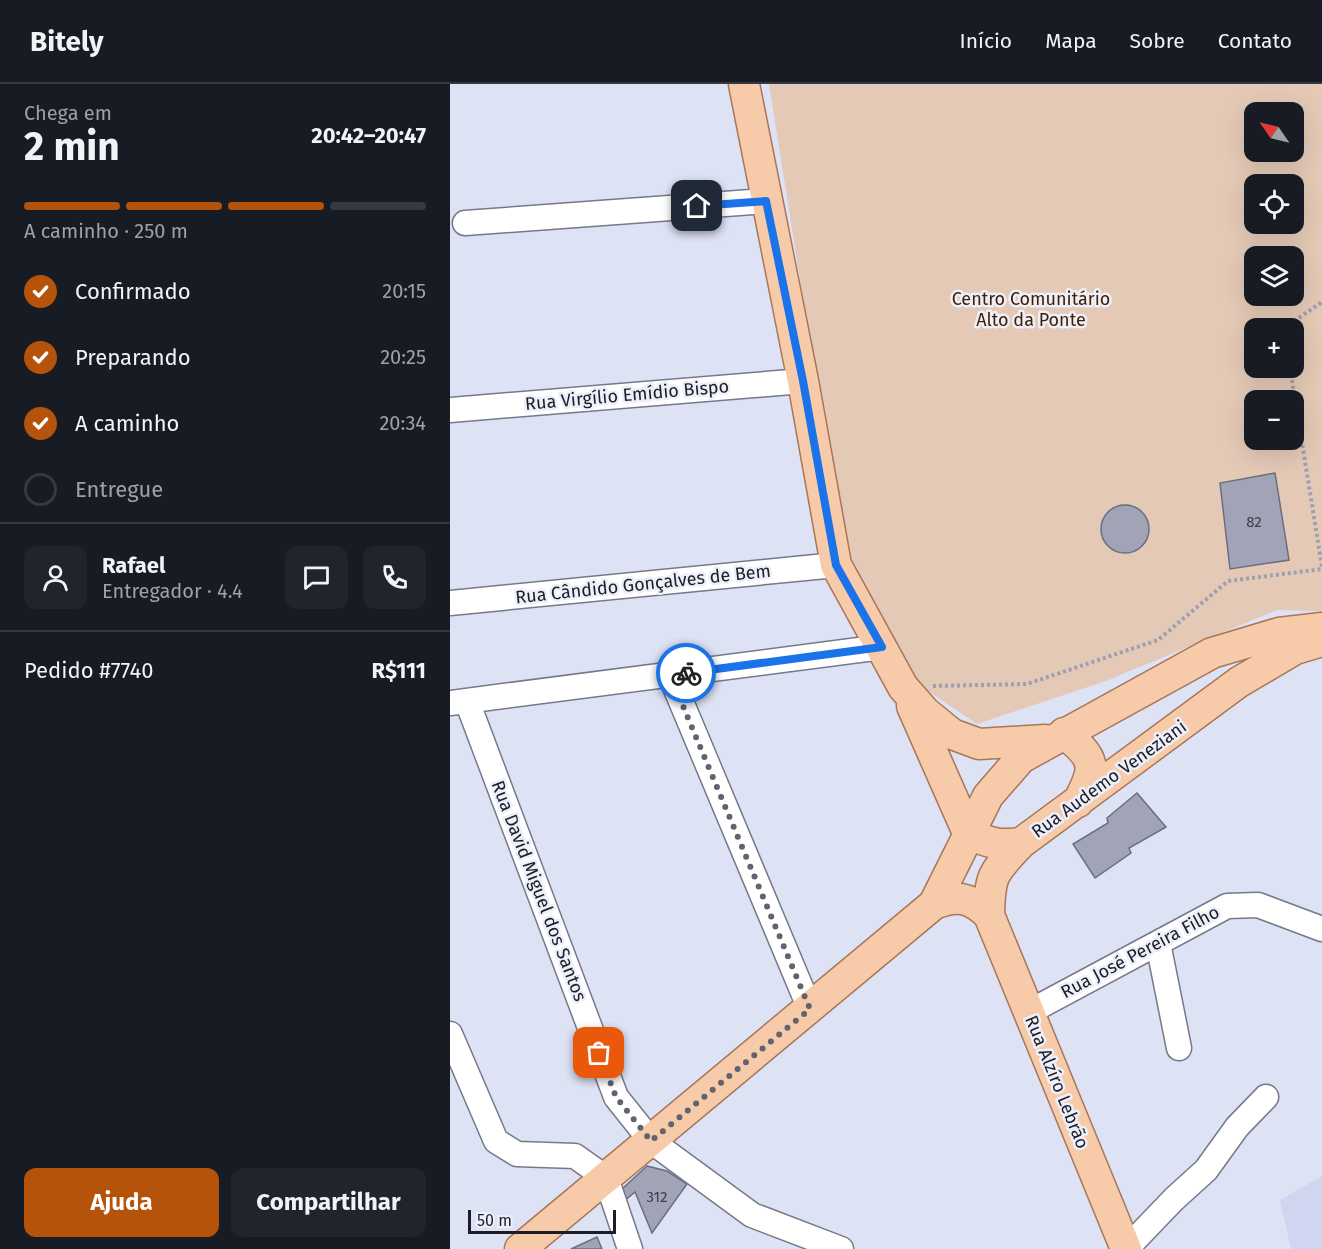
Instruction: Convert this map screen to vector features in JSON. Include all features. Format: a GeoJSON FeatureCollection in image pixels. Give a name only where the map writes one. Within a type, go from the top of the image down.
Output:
{"type":"FeatureCollection","features":[{"type":"Feature","properties":{"kind":"main road"},"geometry":{"type":"LineString","coordinates":[[744,84],[803,381],[836,565],[903,687],[969,833],[989,844],[1021,843]]}},
{"type":"Feature","properties":{"kind":"main road"},"geometry":{"type":"LineString","coordinates":[[934,904],[988,796],[1004,774],[1021,758],[1057,736],[1212,653],[1279,633],[1322,628]]}},
{"type":"Feature","properties":{"kind":"main road","name":"Rua Audemo Veneziani"},"geometry":{"type":"LineString","coordinates":[[989,915],[989,885],[997,869],[1021,843],[1239,682],[1295,649],[1322,640]]}},
{"type":"Feature","properties":{"kind":"main road"},"geometry":{"type":"LineString","coordinates":[[903,687],[925,712],[952,734],[979,744],[1057,736],[1085,750],[1092,765],[1089,781],[1078,802]]}},
{"type":"Feature","properties":{"kind":"main road"},"geometry":{"type":"LineString","coordinates":[[520,1249],[934,904],[952,897],[965,898],[977,904],[989,915]]}},
{"type":"Feature","properties":{"kind":"main road","name":"Rua Alzíro Lebrão"},"geometry":{"type":"LineString","coordinates":[[989,915],[1126,1249]]}},
{"type":"Feature","properties":{"kind":"street"},"geometry":{"type":"LineString","coordinates":[[465,223],[766,201]]}},
{"type":"Feature","properties":{"kind":"street","name":"Rua Virgílio Emídio Bispo"},"geometry":{"type":"LineString","coordinates":[[450,410],[803,381]]}},
{"type":"Feature","properties":{"kind":"street","name":"Rua Cândido Gonçalves de Bem"},"geometry":{"type":"LineString","coordinates":[[450,603],[836,565]]}},
{"type":"Feature","properties":{"kind":"street"},"geometry":{"type":"LineString","coordinates":[[458,702],[882,647]]}},
{"type":"Feature","properties":{"kind":"street"},"geometry":{"type":"LineString","coordinates":[[670,675],[810,1009]]}},
{"type":"Feature","properties":{"kind":"street","name":"Rua David Miguel dos Santos"},"geometry":{"type":"LineString","coordinates":[[458,702],[616,1097],[651,1141],[752,1215],[841,1249]]}},
{"type":"Feature","properties":{"kind":"street","name":"Rua José Pereira Filho"},"geometry":{"type":"LineString","coordinates":[[1029,1012],[1227,906],[1258,905],[1322,929]]}},
{"type":"Feature","properties":{"kind":"street"},"geometry":{"type":"LineString","coordinates":[[1158,943],[1179,1048]]}},
{"type":"Feature","properties":{"kind":"street"},"geometry":{"type":"LineString","coordinates":[[450,1034],[496,1141],[517,1154],[575,1156],[606,1178],[630,1249]]}},
{"type":"Feature","properties":{"kind":"street"},"geometry":{"type":"LineString","coordinates":[[1126,1249],[1174,1199],[1206,1170],[1237,1127],[1266,1096]]}},
{"type":"Feature","properties":{"kind":"path"},"geometry":{"type":"LineString","coordinates":[[1299,318],[1322,302]]}},
{"type":"Feature","properties":{"kind":"path"},"geometry":{"type":"LineString","coordinates":[[903,687],[1027,684],[1158,640],[1228,581],[1322,568],[1292,378]]}},
{"type":"Feature","properties":{"kind":"shaded area"},"geometry":{"type":"Polygon","coordinates":[[[1322,1176],[1322,1249],[1291,1249],[1280,1200],[1322,1176]]]}},
{"type":"Feature","properties":{"kind":"green space","name":"Centro Comunitário Alto da Ponte"},"geometry":{"type":"Polygon","coordinates":[[[769,84],[1322,84],[1322,611],[1277,610],[1106,681],[977,724],[912,680],[845,562],[769,84]]]}},
{"type":"Feature","properties":{"kind":"building"},"geometry":{"type":"Polygon","coordinates":[[[1275,473],[1289,560],[1230,569],[1220,483],[1275,473]]]}},
{"type":"Feature","properties":{"kind":"building"},"geometry":{"type":"Polygon","coordinates":[[[1125,505],[1142,512],[1149,529],[1142,546],[1125,553],[1108,546],[1101,529],[1108,512],[1125,505]]]}},
{"type":"Feature","properties":{"kind":"building"},"geometry":{"type":"Polygon","coordinates":[[[1137,793],[1166,827],[1129,848],[1131,853],[1095,878],[1073,844],[1108,823],[1107,818],[1137,793]]]}},
{"type":"Feature","properties":{"kind":"building"},"geometry":{"type":"Polygon","coordinates":[[[647,1166],[667,1171],[687,1184],[652,1233],[635,1192],[623,1202],[622,1189],[647,1166]]]}},
{"type":"Feature","properties":{"kind":"building"},"geometry":{"type":"Polygon","coordinates":[[[597,1237],[602,1249],[571,1249],[597,1237]]]}},
{"type":"Feature","properties":{"kind":"way so far"},"geometry":{"type":"LineString","coordinates":[[599,1053],[616,1097],[651,1141],[810,1009],[670,675],[686,673]]}},
{"type":"Feature","properties":{"kind":"route"},"geometry":{"type":"LineString","coordinates":[[686,673],[882,647],[836,565],[803,381],[766,201],[697,206]]}}]}
